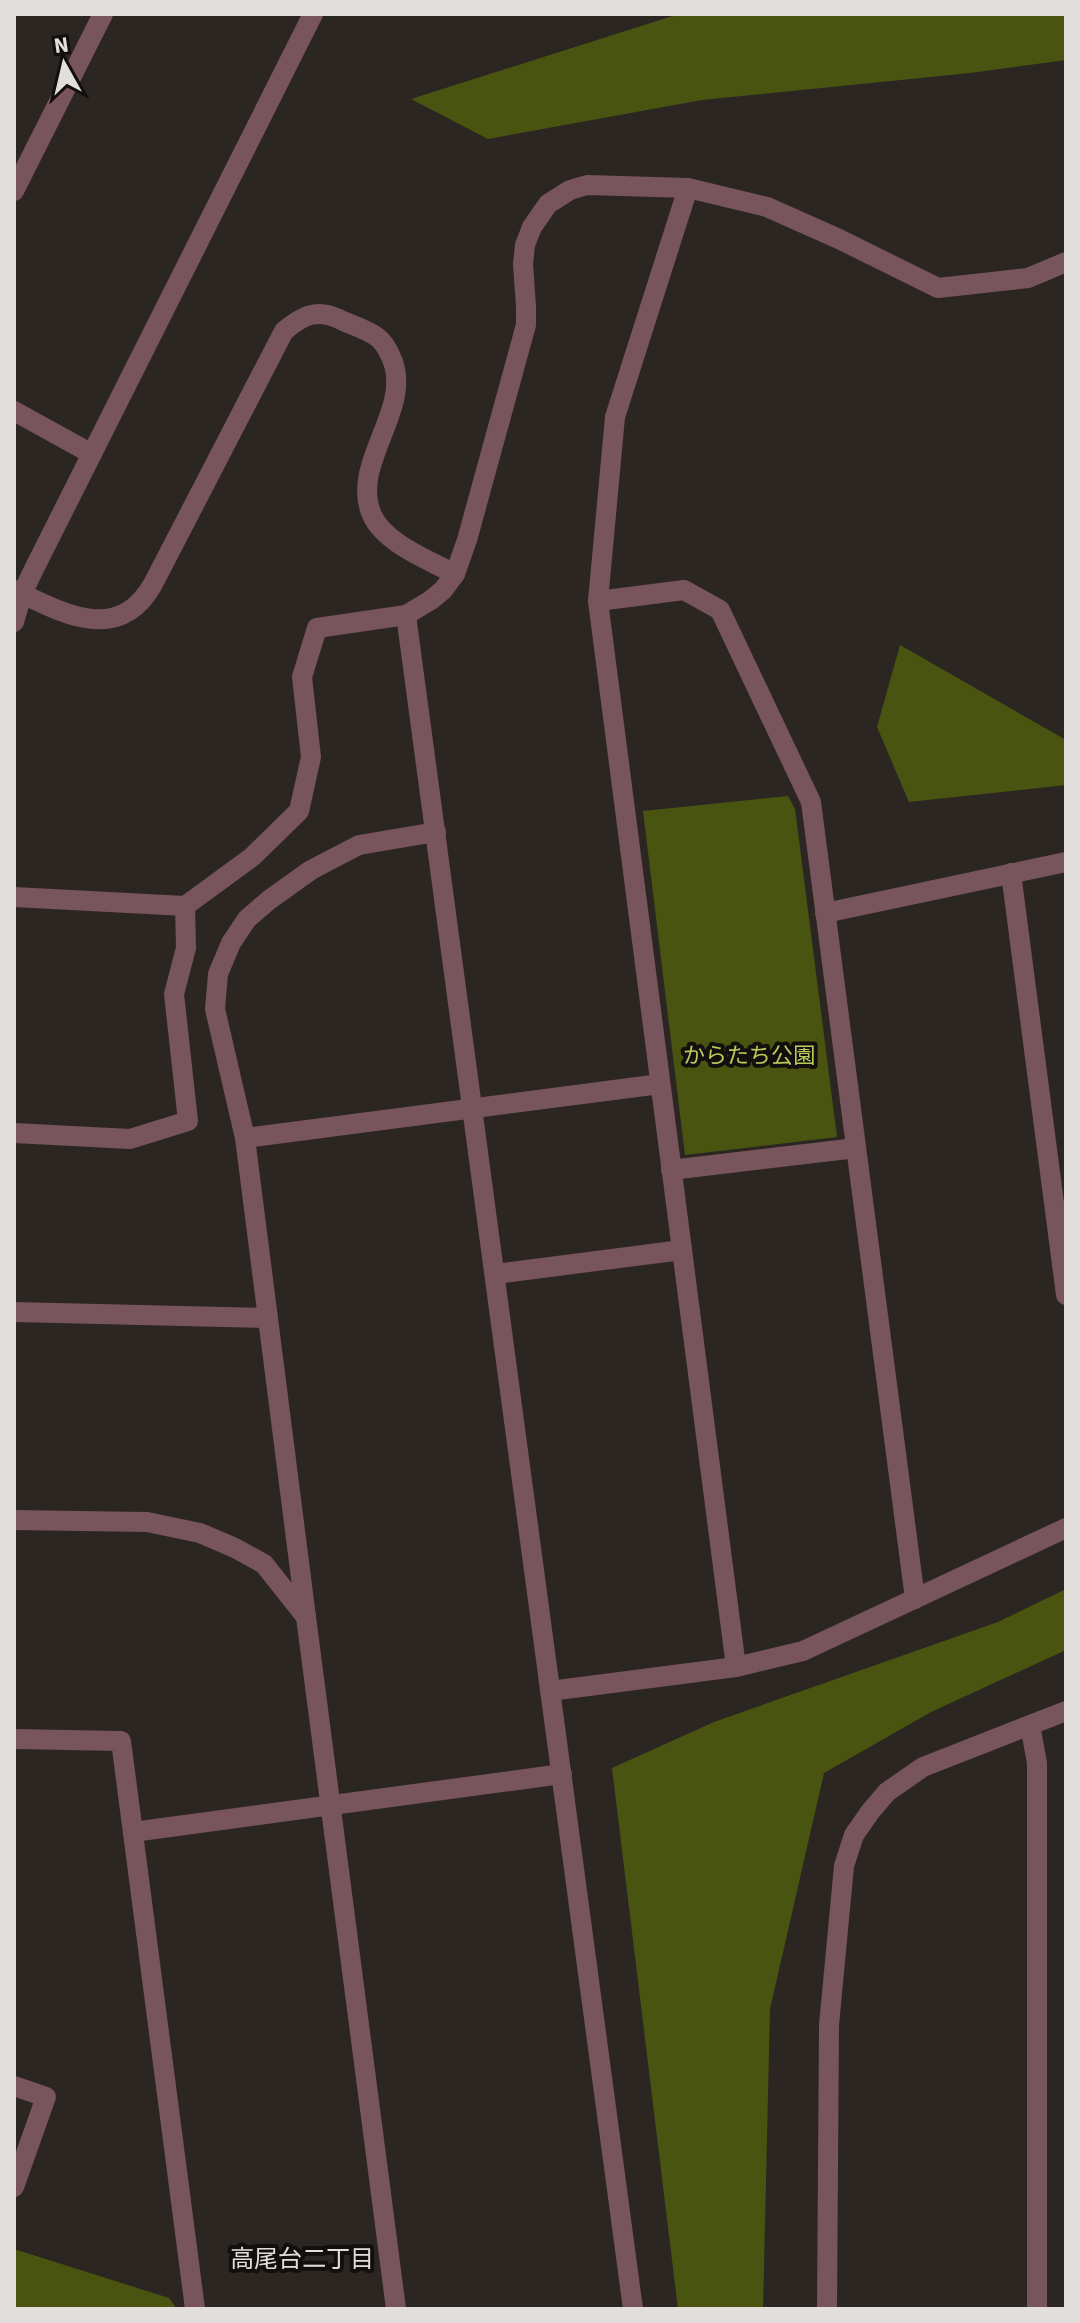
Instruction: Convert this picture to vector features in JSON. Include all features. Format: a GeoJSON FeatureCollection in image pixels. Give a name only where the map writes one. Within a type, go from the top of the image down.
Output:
{"type":"FeatureCollection","features":[{"type":"Feature","properties":{"kind":"street"},"geometry":{"type":"LineString","coordinates":[[14,191],[103,14]]}},
{"type":"Feature","properties":{"kind":"street"},"geometry":{"type":"LineString","coordinates":[[14,622],[18,592],[92,454],[313,14]]}},
{"type":"Feature","properties":{"kind":"street"},"geometry":{"type":"LineString","coordinates":[[14,890],[14,897],[185,906],[252,857],[299,811],[311,757],[302,677],[317,628],[406,615],[443,590],[455,574],[526,325],[524,255],[532,227],[548,204],[559,196],[587,185],[688,188],[767,207],[938,288],[1028,278],[1066,262]]}},
{"type":"Feature","properties":{"kind":"street"},"geometry":{"type":"LineString","coordinates":[[688,188],[615,417],[598,601],[736,1667]]}},
{"type":"Feature","properties":{"kind":"street"},"geometry":{"type":"LineString","coordinates":[[18,592],[58,611],[90,620],[125,613],[139,604],[153,584],[284,331],[299,319],[318,313],[327,314],[377,337],[385,345],[397,369],[397,391],[366,490],[372,516],[395,541],[455,574]]}},
{"type":"Feature","properties":{"kind":"street"},"geometry":{"type":"LineString","coordinates":[[14,411],[92,454]]}},
{"type":"Feature","properties":{"kind":"street"},"geometry":{"type":"LineString","coordinates":[[598,601],[684,590],[720,610],[811,802],[915,1599]]}},
{"type":"Feature","properties":{"kind":"street"},"geometry":{"type":"LineString","coordinates":[[406,615],[633,2309]]}},
{"type":"Feature","properties":{"kind":"street"},"geometry":{"type":"LineString","coordinates":[[396,2309],[245,1138],[215,1009],[218,974],[231,943],[247,919],[269,900],[311,870],[359,845],[436,832]]}},
{"type":"Feature","properties":{"kind":"street"},"geometry":{"type":"LineString","coordinates":[[825,913],[1066,862]]}},
{"type":"Feature","properties":{"kind":"street"},"geometry":{"type":"LineString","coordinates":[[1011,873],[1066,1295]]}},
{"type":"Feature","properties":{"kind":"street"},"geometry":{"type":"LineString","coordinates":[[14,1133],[130,1139],[188,1121],[174,994],[186,948],[185,906]]}},
{"type":"Feature","properties":{"kind":"street"},"geometry":{"type":"LineString","coordinates":[[245,1138],[660,1084]]}},
{"type":"Feature","properties":{"kind":"street"},"geometry":{"type":"LineString","coordinates":[[671,1170],[856,1148]]}},
{"type":"Feature","properties":{"kind":"street"},"geometry":{"type":"LineString","coordinates":[[495,1274],[682,1250]]}},
{"type":"Feature","properties":{"kind":"street"},"geometry":{"type":"LineString","coordinates":[[14,1312],[268,1318]]}},
{"type":"Feature","properties":{"kind":"street"},"geometry":{"type":"LineString","coordinates":[[14,1520],[147,1522],[200,1533],[264,1564],[306,1617]]}},
{"type":"Feature","properties":{"kind":"street"},"geometry":{"type":"LineString","coordinates":[[550,1691],[736,1667],[803,1651],[1066,1528]]}},
{"type":"Feature","properties":{"kind":"street"},"geometry":{"type":"LineString","coordinates":[[827,2309],[829,2025],[844,1866],[854,1835],[887,1792],[923,1767],[1066,1711]]}},
{"type":"Feature","properties":{"kind":"street"},"geometry":{"type":"LineString","coordinates":[[1030,1725],[1037,1763],[1037,2309]]}},
{"type":"Feature","properties":{"kind":"street"},"geometry":{"type":"LineString","coordinates":[[14,1739],[121,1741],[195,2309]]}},
{"type":"Feature","properties":{"kind":"street"},"geometry":{"type":"LineString","coordinates":[[133,1832],[562,1774]]}},
{"type":"Feature","properties":{"kind":"street"},"geometry":{"type":"LineString","coordinates":[[14,2086],[46,2097],[14,2187]]}},
{"type":"Feature","properties":{"kind":"green space"},"geometry":{"type":"Polygon","coordinates":[[[679,14],[1066,14],[1066,60],[970,73],[702,100],[488,139],[411,99],[679,14]]]}},
{"type":"Feature","properties":{"kind":"green space"},"geometry":{"type":"Polygon","coordinates":[[[900,645],[1066,740],[1066,785],[909,802],[877,727],[900,645]]]}},
{"type":"Feature","properties":{"kind":"green space","name":"からたち公園"},"geometry":{"type":"Polygon","coordinates":[[[788,796],[795,809],[837,1137],[685,1155],[643,811],[788,796]]]}},
{"type":"Feature","properties":{"kind":"green space"},"geometry":{"type":"Polygon","coordinates":[[[1066,1589],[1066,1650],[931,1712],[824,1773],[770,2009],[763,2309],[678,2309],[612,1768],[714,1722],[998,1622],[1066,1589]]]}},
{"type":"Feature","properties":{"kind":"green space"},"geometry":{"type":"Polygon","coordinates":[[[14,2249],[169,2298],[177,2309],[14,2309],[14,2249]]]}},
{"type":"Feature","properties":{"kind":"district","name":"高尾台二丁目"},"geometry":{"type":"Point","coordinates":[302,2259]}}]}
